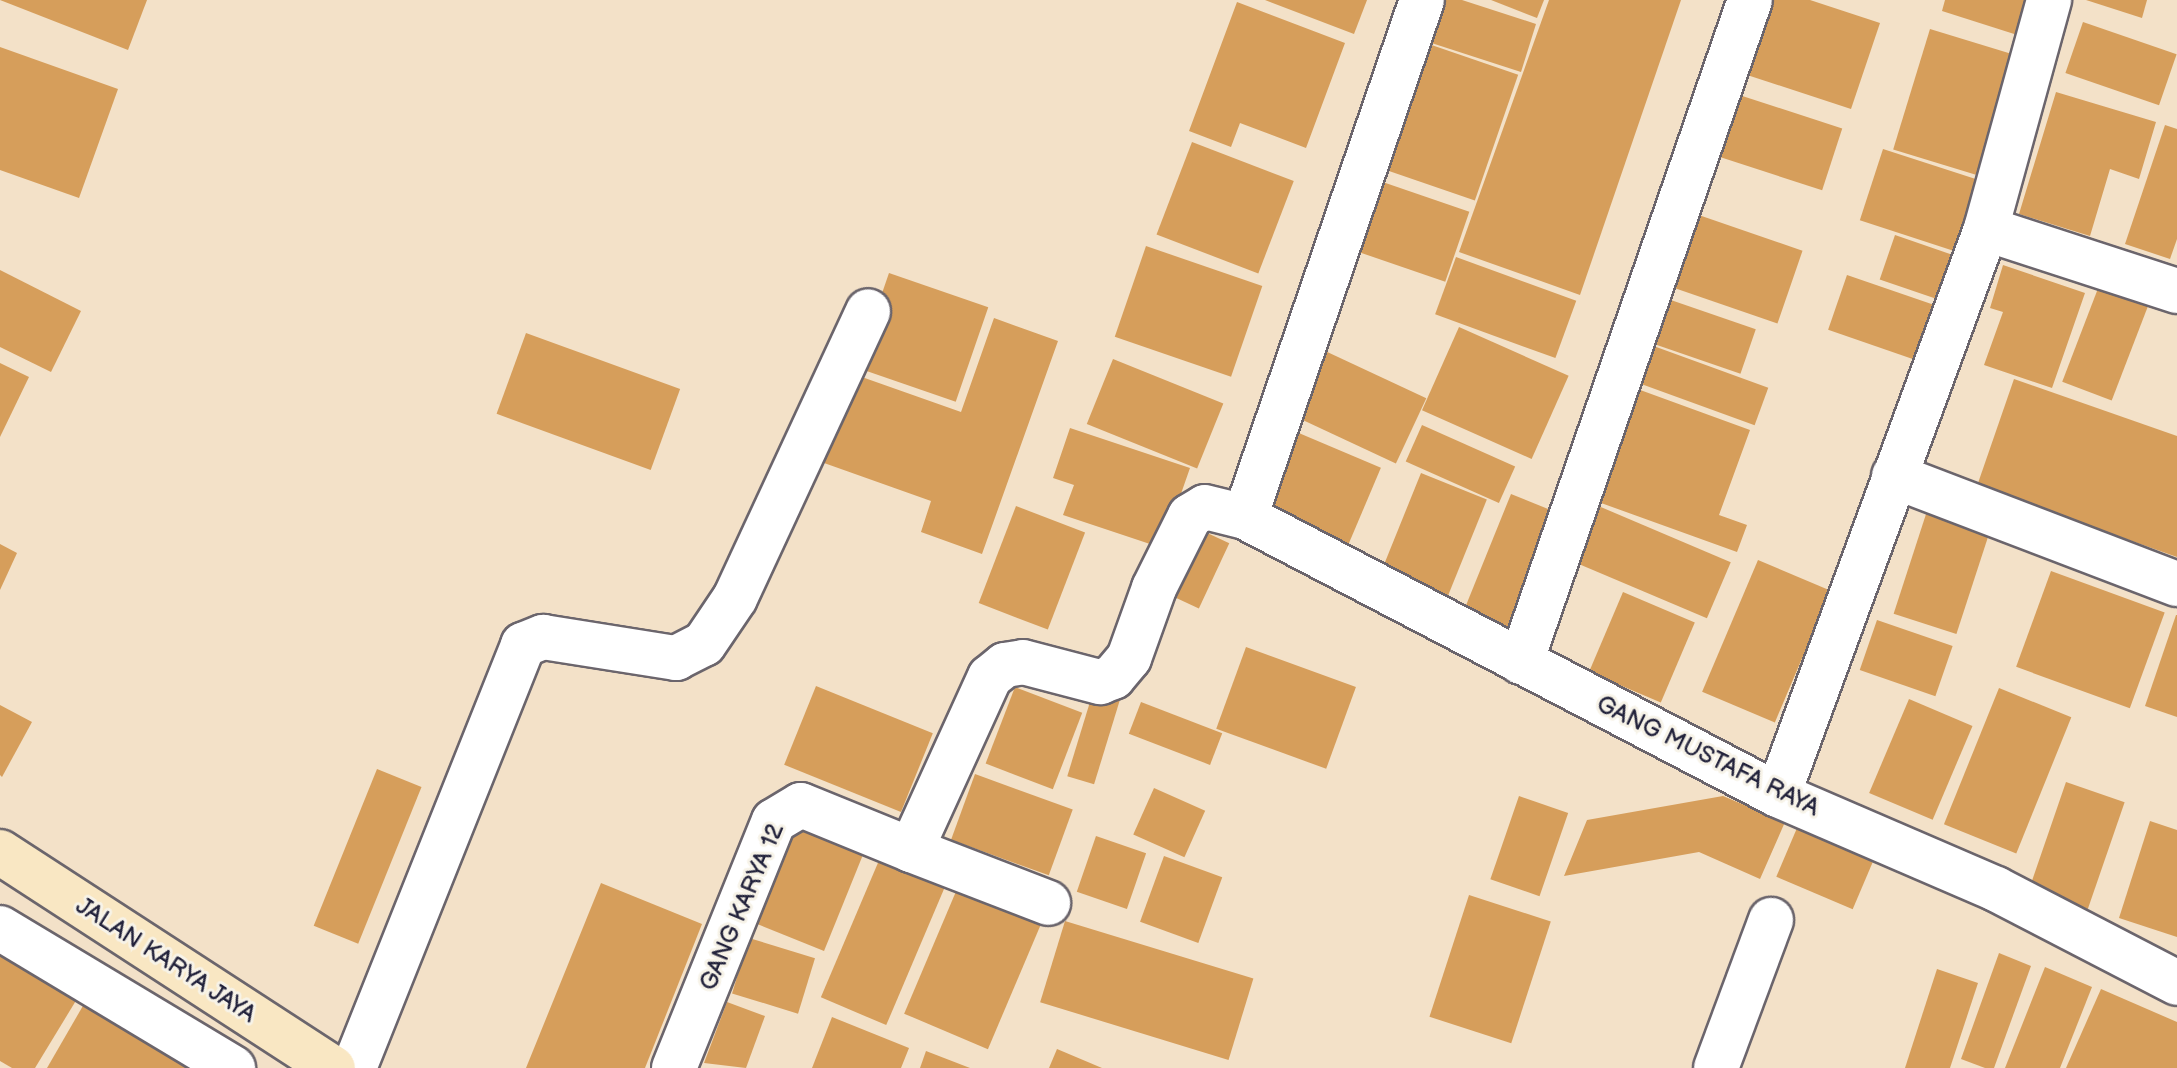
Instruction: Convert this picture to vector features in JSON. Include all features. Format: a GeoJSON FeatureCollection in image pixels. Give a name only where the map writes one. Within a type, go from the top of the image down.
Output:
{"type":"FeatureCollection","features":[{"type":"Feature","properties":{"kind":"main road","name":"JALAN KARYA JAYA"},"geometry":{"type":"LineString","coordinates":[[0,852],[333,1068]]}},
{"type":"Feature","properties":{"kind":"street"},"geometry":{"type":"LineString","coordinates":[[1245,517],[1422,0]]}},
{"type":"Feature","properties":{"kind":"street"},"geometry":{"type":"LineString","coordinates":[[1521,662],[1750,0]]}},
{"type":"Feature","properties":{"kind":"street"},"geometry":{"type":"LineString","coordinates":[[1778,795],[1986,229],[2049,0]]}},
{"type":"Feature","properties":{"kind":"street"},"geometry":{"type":"LineString","coordinates":[[1986,229],[2177,291]]}},
{"type":"Feature","properties":{"kind":"street"},"geometry":{"type":"LineString","coordinates":[[354,1068],[523,645],[543,637],[676,658],[704,644],[735,598],[868,311]]}},
{"type":"Feature","properties":{"kind":"street"},"geometry":{"type":"LineString","coordinates":[[1894,476],[2177,584]]}},
{"type":"Feature","properties":{"kind":"street","name":"GANG MUSTAFA RAYA"},"geometry":{"type":"LineString","coordinates":[[911,850],[990,677],[1005,665],[1023,662],[1100,682],[1113,677],[1129,658],[1154,588],[1197,510],[1245,517],[1778,795],[1996,889],[2177,983]]}},
{"type":"Feature","properties":{"kind":"street","name":"GANG KARYA 12"},"geometry":{"type":"LineString","coordinates":[[674,1068],[774,821],[801,805],[911,850]]}},
{"type":"Feature","properties":{"kind":"street"},"geometry":{"type":"LineString","coordinates":[[911,850],[1048,903]]}},
{"type":"Feature","properties":{"kind":"street"},"geometry":{"type":"LineString","coordinates":[[1716,1068],[1771,920]]}},
{"type":"Feature","properties":{"kind":"street"},"geometry":{"type":"LineString","coordinates":[[0,928],[233,1068]]}},
{"type":"Feature","properties":{"kind":"building"},"geometry":{"type":"Polygon","coordinates":[[[0,0],[147,0],[128,50],[0,0]]]}},
{"type":"Feature","properties":{"kind":"building"},"geometry":{"type":"Polygon","coordinates":[[[1265,0],[1367,0],[1354,34],[1265,0]]]}},
{"type":"Feature","properties":{"kind":"building"},"geometry":{"type":"Polygon","coordinates":[[[1425,0],[1462,0],[1536,24],[1521,72],[1413,37],[1425,0]]]}},
{"type":"Feature","properties":{"kind":"building"},"geometry":{"type":"Polygon","coordinates":[[[1491,0],[1544,0],[1537,18],[1491,0]]]}},
{"type":"Feature","properties":{"kind":"building"},"geometry":{"type":"Polygon","coordinates":[[[1549,0],[1681,0],[1580,295],[1459,252],[1549,0]]]}},
{"type":"Feature","properties":{"kind":"building"},"geometry":{"type":"Polygon","coordinates":[[[1764,0],[1810,0],[1880,23],[1851,109],[1738,72],[1764,0]]]}},
{"type":"Feature","properties":{"kind":"building"},"geometry":{"type":"Polygon","coordinates":[[[1945,0],[2046,0],[2033,40],[1942,11],[1945,0]]]}},
{"type":"Feature","properties":{"kind":"building"},"geometry":{"type":"Polygon","coordinates":[[[2086,0],[2147,0],[2142,18],[2086,0]]]}},
{"type":"Feature","properties":{"kind":"building"},"geometry":{"type":"Polygon","coordinates":[[[1237,2],[1345,43],[1306,148],[1240,123],[1231,147],[1189,131],[1237,2]]]}},
{"type":"Feature","properties":{"kind":"building"},"geometry":{"type":"Polygon","coordinates":[[[2083,22],[2177,54],[2159,105],[2065,73],[2083,22]]]}},
{"type":"Feature","properties":{"kind":"building"},"geometry":{"type":"Polygon","coordinates":[[[1930,29],[2027,59],[1990,179],[1893,149],[1930,29]]]}},
{"type":"Feature","properties":{"kind":"building"},"geometry":{"type":"Polygon","coordinates":[[[1417,40],[1518,75],[1475,201],[1374,166],[1417,40]]]}},
{"type":"Feature","properties":{"kind":"building"},"geometry":{"type":"Polygon","coordinates":[[[0,47],[118,89],[79,198],[0,170],[0,47]]]}},
{"type":"Feature","properties":{"kind":"building"},"geometry":{"type":"Polygon","coordinates":[[[1730,92],[1842,128],[1822,190],[1710,154],[1730,92]]]}},
{"type":"Feature","properties":{"kind":"building"},"geometry":{"type":"Polygon","coordinates":[[[2056,92],[2156,122],[2139,179],[2110,169],[2090,236],[2019,214],[2056,92]]]}},
{"type":"Feature","properties":{"kind":"building"},"geometry":{"type":"Polygon","coordinates":[[[2165,125],[2177,129],[2177,239],[2170,259],[2125,244],[2165,125]]]}},
{"type":"Feature","properties":{"kind":"building"},"geometry":{"type":"Polygon","coordinates":[[[1192,142],[1294,181],[1258,273],[1157,234],[1192,142]]]}},
{"type":"Feature","properties":{"kind":"building"},"geometry":{"type":"Polygon","coordinates":[[[1883,149],[1990,184],[1966,255],[1860,220],[1883,149]]]}},
{"type":"Feature","properties":{"kind":"building"},"geometry":{"type":"Polygon","coordinates":[[[1371,178],[1469,212],[1445,282],[1347,248],[1371,178]]]}},
{"type":"Feature","properties":{"kind":"building"},"geometry":{"type":"Polygon","coordinates":[[[1690,212],[1803,251],[1777,324],[1665,285],[1690,212]]]}},
{"type":"Feature","properties":{"kind":"building"},"geometry":{"type":"Polygon","coordinates":[[[1895,235],[1954,255],[1938,300],[1880,279],[1895,235]]]}},
{"type":"Feature","properties":{"kind":"building"},"geometry":{"type":"Polygon","coordinates":[[[1146,246],[1262,286],[1231,377],[1115,337],[1146,246]]]}},
{"type":"Feature","properties":{"kind":"building"},"geometry":{"type":"Polygon","coordinates":[[[1456,257],[1576,301],[1555,358],[1435,314],[1456,257]]]}},
{"type":"Feature","properties":{"kind":"building"},"geometry":{"type":"Polygon","coordinates":[[[2003,265],[2085,293],[2052,388],[1984,365],[2003,312],[1990,308],[2003,265]]]}},
{"type":"Feature","properties":{"kind":"building"},"geometry":{"type":"Polygon","coordinates":[[[0,270],[81,311],[51,372],[0,347],[0,270]]]}},
{"type":"Feature","properties":{"kind":"building"},"geometry":{"type":"Polygon","coordinates":[[[889,273],[988,307],[956,402],[856,368],[889,273]]]}},
{"type":"Feature","properties":{"kind":"building"},"geometry":{"type":"Polygon","coordinates":[[[1847,275],[1948,310],[1929,365],[1828,330],[1847,275]]]}},
{"type":"Feature","properties":{"kind":"building"},"geometry":{"type":"Polygon","coordinates":[[[2102,278],[2151,297],[2112,401],[2062,382],[2102,278]]]}},
{"type":"Feature","properties":{"kind":"building"},"geometry":{"type":"Polygon","coordinates":[[[1665,298],[1756,329],[1740,374],[1650,342],[1665,298]]]}},
{"type":"Feature","properties":{"kind":"building"},"geometry":{"type":"Polygon","coordinates":[[[994,318],[1058,341],[982,554],[921,532],[931,501],[810,458],[842,370],[961,412],[994,318]]]}},
{"type":"Feature","properties":{"kind":"building"},"geometry":{"type":"Polygon","coordinates":[[[1459,327],[1569,376],[1532,459],[1422,410],[1459,327]]]}},
{"type":"Feature","properties":{"kind":"building"},"geometry":{"type":"Polygon","coordinates":[[[526,333],[680,389],[651,470],[497,414],[526,333]]]}},
{"type":"Feature","properties":{"kind":"building"},"geometry":{"type":"Polygon","coordinates":[[[1648,344],[1768,388],[1755,425],[1634,382],[1648,344]]]}},
{"type":"Feature","properties":{"kind":"building"},"geometry":{"type":"Polygon","coordinates":[[[1323,350],[1426,398],[1396,463],[1293,415],[1323,350]]]}},
{"type":"Feature","properties":{"kind":"building"},"geometry":{"type":"Polygon","coordinates":[[[1113,359],[1223,404],[1197,468],[1087,424],[1113,359]]]}},
{"type":"Feature","properties":{"kind":"building"},"geometry":{"type":"Polygon","coordinates":[[[0,363],[29,377],[0,437],[0,363]]]}},
{"type":"Feature","properties":{"kind":"building"},"geometry":{"type":"Polygon","coordinates":[[[2014,379],[2177,436],[2177,557],[1977,486],[2014,379]]]}},
{"type":"Feature","properties":{"kind":"building"},"geometry":{"type":"Polygon","coordinates":[[[1632,387],[1750,430],[1719,515],[1747,525],[1737,552],[1590,499],[1632,387]]]}},
{"type":"Feature","properties":{"kind":"building"},"geometry":{"type":"Polygon","coordinates":[[[1422,425],[1515,466],[1499,503],[1406,462],[1422,425]]]}},
{"type":"Feature","properties":{"kind":"building"},"geometry":{"type":"Polygon","coordinates":[[[1070,428],[1190,468],[1162,548],[1063,515],[1074,485],[1053,478],[1070,428]]]}},
{"type":"Feature","properties":{"kind":"building"},"geometry":{"type":"Polygon","coordinates":[[[1287,428],[1381,468],[1346,551],[1252,511],[1287,428]]]}},
{"type":"Feature","properties":{"kind":"building"},"geometry":{"type":"Polygon","coordinates":[[[1421,473],[1487,500],[1444,605],[1378,579],[1421,473]]]}},
{"type":"Feature","properties":{"kind":"building"},"geometry":{"type":"Polygon","coordinates":[[[1511,494],[1559,513],[1508,641],[1460,621],[1511,494]]]}},
{"type":"Feature","properties":{"kind":"building"},"geometry":{"type":"Polygon","coordinates":[[[1589,502],[1731,562],[1707,618],[1565,558],[1589,502]]]}},
{"type":"Feature","properties":{"kind":"building"},"geometry":{"type":"Polygon","coordinates":[[[1016,506],[1085,533],[1048,630],[979,603],[1016,506]]]}},
{"type":"Feature","properties":{"kind":"building"},"geometry":{"type":"Polygon","coordinates":[[[1927,511],[1990,531],[1956,634],[1894,614],[1927,511]]]}},
{"type":"Feature","properties":{"kind":"building"},"geometry":{"type":"Polygon","coordinates":[[[1203,531],[1229,543],[1199,609],[1173,596],[1203,531]]]}},
{"type":"Feature","properties":{"kind":"building"},"geometry":{"type":"Polygon","coordinates":[[[0,544],[17,553],[0,590],[0,544]]]}},
{"type":"Feature","properties":{"kind":"building"},"geometry":{"type":"Polygon","coordinates":[[[1758,560],[1831,591],[1775,722],[1702,692],[1758,560]]]}},
{"type":"Feature","properties":{"kind":"building"},"geometry":{"type":"Polygon","coordinates":[[[2051,571],[2165,612],[2130,708],[2016,667],[2051,571]]]}},
{"type":"Feature","properties":{"kind":"building"},"geometry":{"type":"Polygon","coordinates":[[[1623,592],[1695,622],[1661,703],[1589,672],[1623,592]]]}},
{"type":"Feature","properties":{"kind":"building"},"geometry":{"type":"Polygon","coordinates":[[[2177,615],[2177,717],[2145,706],[2177,615]]]}},
{"type":"Feature","properties":{"kind":"building"},"geometry":{"type":"Polygon","coordinates":[[[1877,620],[1953,646],[1935,696],[1860,670],[1877,620]]]}},
{"type":"Feature","properties":{"kind":"building"},"geometry":{"type":"Polygon","coordinates":[[[1246,647],[1356,687],[1326,769],[1216,729],[1246,647]]]}},
{"type":"Feature","properties":{"kind":"building"},"geometry":{"type":"Polygon","coordinates":[[[816,686],[933,733],[901,812],[784,765],[816,686]]]}},
{"type":"Feature","properties":{"kind":"building"},"geometry":{"type":"Polygon","coordinates":[[[1015,687],[1082,713],[1053,789],[986,764],[1015,687]]]}},
{"type":"Feature","properties":{"kind":"building"},"geometry":{"type":"Polygon","coordinates":[[[1999,688],[2071,717],[2016,854],[1944,824],[1999,688]]]}},
{"type":"Feature","properties":{"kind":"building"},"geometry":{"type":"Polygon","coordinates":[[[1093,692],[1120,700],[1094,784],[1067,776],[1093,692]]]}},
{"type":"Feature","properties":{"kind":"building"},"geometry":{"type":"Polygon","coordinates":[[[1909,699],[1973,726],[1933,820],[1869,793],[1909,699]]]}},
{"type":"Feature","properties":{"kind":"building"},"geometry":{"type":"Polygon","coordinates":[[[1141,702],[1222,733],[1210,765],[1129,734],[1141,702]]]}},
{"type":"Feature","properties":{"kind":"building"},"geometry":{"type":"Polygon","coordinates":[[[0,705],[32,722],[2,777],[0,775],[0,705]]]}},
{"type":"Feature","properties":{"kind":"building"},"geometry":{"type":"Polygon","coordinates":[[[377,769],[422,787],[358,944],[314,926],[377,769]]]}},
{"type":"Feature","properties":{"kind":"building"},"geometry":{"type":"Polygon","coordinates":[[[975,774],[1073,810],[1049,875],[951,840],[975,774]]]}},
{"type":"Feature","properties":{"kind":"building"},"geometry":{"type":"Polygon","coordinates":[[[2066,782],[2125,802],[2088,909],[2029,889],[2066,782]]]}},
{"type":"Feature","properties":{"kind":"building"},"geometry":{"type":"Polygon","coordinates":[[[1154,788],[1205,811],[1184,857],[1133,835],[1154,788]]]}},
{"type":"Feature","properties":{"kind":"building"},"geometry":{"type":"Polygon","coordinates":[[[1519,796],[1568,813],[1540,896],[1490,879],[1519,796]]]}},
{"type":"Feature","properties":{"kind":"building"},"geometry":{"type":"Polygon","coordinates":[[[1723,796],[1785,822],[1760,879],[1699,852],[1564,876],[1587,820],[1723,796]]]}},
{"type":"Feature","properties":{"kind":"building"},"geometry":{"type":"Polygon","coordinates":[[[800,813],[869,841],[824,951],[755,923],[800,813]]]}},
{"type":"Feature","properties":{"kind":"building"},"geometry":{"type":"Polygon","coordinates":[[[2150,821],[2177,830],[2177,937],[2119,918],[2150,821]]]}},
{"type":"Feature","properties":{"kind":"building"},"geometry":{"type":"Polygon","coordinates":[[[1797,828],[1873,860],[1853,909],[1776,877],[1797,828]]]}},
{"type":"Feature","properties":{"kind":"building"},"geometry":{"type":"Polygon","coordinates":[[[1096,836],[1146,853],[1127,909],[1077,892],[1096,836]]]}},
{"type":"Feature","properties":{"kind":"building"},"geometry":{"type":"Polygon","coordinates":[[[883,851],[948,879],[886,1025],[821,997],[883,851]]]}},
{"type":"Feature","properties":{"kind":"building"},"geometry":{"type":"Polygon","coordinates":[[[1164,856],[1222,877],[1198,943],[1140,922],[1164,856]]]}},
{"type":"Feature","properties":{"kind":"building"},"geometry":{"type":"Polygon","coordinates":[[[960,882],[1044,918],[988,1049],[904,1014],[960,882]]]}},
{"type":"Feature","properties":{"kind":"building"},"geometry":{"type":"Polygon","coordinates":[[[601,883],[702,924],[645,1068],[526,1068],[601,883]]]}},
{"type":"Feature","properties":{"kind":"building"},"geometry":{"type":"Polygon","coordinates":[[[1469,895],[1551,922],[1511,1043],[1429,1017],[1469,895]]]}},
{"type":"Feature","properties":{"kind":"building"},"geometry":{"type":"Polygon","coordinates":[[[1065,921],[1253,979],[1229,1060],[1040,1002],[1065,921]]]}},
{"type":"Feature","properties":{"kind":"building"},"geometry":{"type":"Polygon","coordinates":[[[749,938],[815,958],[798,1014],[732,993],[749,938]]]}},
{"type":"Feature","properties":{"kind":"building"},"geometry":{"type":"Polygon","coordinates":[[[0,946],[80,994],[35,1068],[12,1068],[0,1061],[0,946]]]}},
{"type":"Feature","properties":{"kind":"building"},"geometry":{"type":"Polygon","coordinates":[[[1999,953],[2031,966],[1994,1068],[1985,1068],[1961,1059],[1999,953]]]}},
{"type":"Feature","properties":{"kind":"building"},"geometry":{"type":"Polygon","coordinates":[[[2045,967],[2092,987],[2060,1068],[2005,1068],[2045,967]]]}},
{"type":"Feature","properties":{"kind":"building"},"geometry":{"type":"Polygon","coordinates":[[[1937,969],[1978,983],[1950,1068],[1905,1068],[1937,969]]]}},
{"type":"Feature","properties":{"kind":"building"},"geometry":{"type":"Polygon","coordinates":[[[2101,989],[2177,1022],[2177,1068],[2066,1068],[2101,989]]]}},
{"type":"Feature","properties":{"kind":"building"},"geometry":{"type":"Polygon","coordinates":[[[727,1002],[765,1016],[746,1068],[704,1063],[727,1002]]]}},
{"type":"Feature","properties":{"kind":"building"},"geometry":{"type":"Polygon","coordinates":[[[84,1004],[194,1068],[47,1068],[84,1004]]]}},
{"type":"Feature","properties":{"kind":"building"},"geometry":{"type":"Polygon","coordinates":[[[832,1017],[909,1048],[901,1068],[812,1068],[832,1017]]]}},
{"type":"Feature","properties":{"kind":"building"},"geometry":{"type":"Polygon","coordinates":[[[1057,1049],[1102,1068],[1049,1068],[1057,1049]]]}},
{"type":"Feature","properties":{"kind":"building"},"geometry":{"type":"Polygon","coordinates":[[[926,1051],[970,1068],[920,1068],[926,1051]]]}}]}
